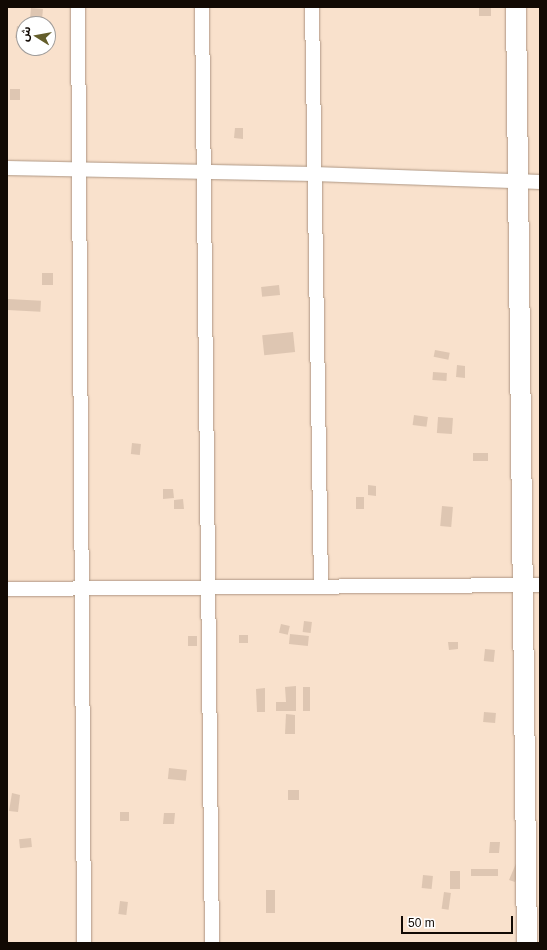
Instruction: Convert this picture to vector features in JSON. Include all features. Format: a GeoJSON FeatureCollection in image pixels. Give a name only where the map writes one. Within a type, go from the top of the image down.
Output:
{"type":"FeatureCollection","features":[{"type":"Feature","properties":{"kind":"street"},"geometry":{"type":"LineString","coordinates":[[78,7],[84,943]]}},
{"type":"Feature","properties":{"kind":"street"},"geometry":{"type":"LineString","coordinates":[[202,7],[212,943]]}},
{"type":"Feature","properties":{"kind":"street"},"geometry":{"type":"LineString","coordinates":[[312,7],[321,587]]}},
{"type":"Feature","properties":{"kind":"street"},"geometry":{"type":"LineString","coordinates":[[516,7],[517,181],[532,585],[528,943]]}},
{"type":"Feature","properties":{"kind":"street"},"geometry":{"type":"LineString","coordinates":[[7,168],[79,168],[314,174],[540,182]]}},
{"type":"Feature","properties":{"kind":"street"},"geometry":{"type":"LineString","coordinates":[[7,589],[532,585]]}},
{"type":"Feature","properties":{"kind":"building"},"geometry":{"type":"Polygon","coordinates":[[[479,7],[491,7],[491,16],[479,16],[479,7]]]}},
{"type":"Feature","properties":{"kind":"building"},"geometry":{"type":"Polygon","coordinates":[[[31,8],[43,9],[42,16],[30,16],[31,8]]]}},
{"type":"Feature","properties":{"kind":"building"},"geometry":{"type":"Polygon","coordinates":[[[10,89],[20,89],[20,100],[10,100],[10,89]]]}},
{"type":"Feature","properties":{"kind":"building"},"geometry":{"type":"Polygon","coordinates":[[[235,128],[243,128],[243,139],[234,138],[235,128]]]}},
{"type":"Feature","properties":{"kind":"building"},"geometry":{"type":"Polygon","coordinates":[[[42,273],[53,273],[53,285],[42,285],[42,273]]]}},
{"type":"Feature","properties":{"kind":"building"},"geometry":{"type":"Polygon","coordinates":[[[279,285],[280,295],[262,297],[261,287],[279,285]]]}},
{"type":"Feature","properties":{"kind":"building"},"geometry":{"type":"Polygon","coordinates":[[[8,299],[41,301],[40,312],[7,310],[8,299]]]}},
{"type":"Feature","properties":{"kind":"building"},"geometry":{"type":"Polygon","coordinates":[[[293,332],[295,352],[264,355],[262,335],[293,332]]]}},
{"type":"Feature","properties":{"kind":"building"},"geometry":{"type":"Polygon","coordinates":[[[435,350],[450,353],[448,360],[434,357],[435,350]]]}},
{"type":"Feature","properties":{"kind":"building"},"geometry":{"type":"Polygon","coordinates":[[[457,365],[465,366],[465,378],[456,377],[457,365]]]}},
{"type":"Feature","properties":{"kind":"building"},"geometry":{"type":"Polygon","coordinates":[[[433,372],[447,373],[446,381],[432,380],[433,372]]]}},
{"type":"Feature","properties":{"kind":"building"},"geometry":{"type":"Polygon","coordinates":[[[414,415],[428,417],[426,427],[413,425],[414,415]]]}},
{"type":"Feature","properties":{"kind":"building"},"geometry":{"type":"Polygon","coordinates":[[[438,417],[453,418],[452,434],[437,433],[438,417]]]}},
{"type":"Feature","properties":{"kind":"building"},"geometry":{"type":"Polygon","coordinates":[[[132,443],[141,444],[140,455],[131,454],[132,443]]]}},
{"type":"Feature","properties":{"kind":"building"},"geometry":{"type":"Polygon","coordinates":[[[473,453],[488,453],[488,461],[473,461],[473,453]]]}},
{"type":"Feature","properties":{"kind":"building"},"geometry":{"type":"Polygon","coordinates":[[[368,485],[376,486],[376,496],[368,495],[368,485]]]}},
{"type":"Feature","properties":{"kind":"building"},"geometry":{"type":"Polygon","coordinates":[[[163,489],[173,489],[174,498],[163,499],[163,489]]]}},
{"type":"Feature","properties":{"kind":"building"},"geometry":{"type":"Polygon","coordinates":[[[356,497],[364,497],[364,509],[356,509],[356,497]]]}},
{"type":"Feature","properties":{"kind":"building"},"geometry":{"type":"Polygon","coordinates":[[[183,499],[184,509],[174,509],[174,500],[183,499]]]}},
{"type":"Feature","properties":{"kind":"building"},"geometry":{"type":"Polygon","coordinates":[[[442,506],[453,507],[451,527],[440,526],[442,506]]]}},
{"type":"Feature","properties":{"kind":"building"},"geometry":{"type":"Polygon","coordinates":[[[304,621],[312,622],[311,633],[303,632],[304,621]]]}},
{"type":"Feature","properties":{"kind":"building"},"geometry":{"type":"Polygon","coordinates":[[[281,624],[290,626],[288,635],[279,633],[281,624]]]}},
{"type":"Feature","properties":{"kind":"building"},"geometry":{"type":"Polygon","coordinates":[[[290,634],[309,636],[308,646],[289,644],[290,634]]]}},
{"type":"Feature","properties":{"kind":"building"},"geometry":{"type":"Polygon","coordinates":[[[239,635],[248,635],[248,643],[239,643],[239,635]]]}},
{"type":"Feature","properties":{"kind":"building"},"geometry":{"type":"Polygon","coordinates":[[[188,636],[197,636],[197,646],[188,646],[188,636]]]}},
{"type":"Feature","properties":{"kind":"building"},"geometry":{"type":"Polygon","coordinates":[[[448,642],[458,642],[458,649],[449,650],[448,642]]]}},
{"type":"Feature","properties":{"kind":"building"},"geometry":{"type":"Polygon","coordinates":[[[485,649],[495,650],[494,662],[484,661],[485,649]]]}},
{"type":"Feature","properties":{"kind":"building"},"geometry":{"type":"Polygon","coordinates":[[[296,686],[296,711],[276,711],[276,702],[286,702],[285,687],[296,686]]]}},
{"type":"Feature","properties":{"kind":"building"},"geometry":{"type":"Polygon","coordinates":[[[303,687],[310,687],[310,711],[303,711],[303,687]]]}},
{"type":"Feature","properties":{"kind":"building"},"geometry":{"type":"Polygon","coordinates":[[[265,688],[265,712],[257,712],[256,689],[265,688]]]}},
{"type":"Feature","properties":{"kind":"building"},"geometry":{"type":"Polygon","coordinates":[[[484,712],[496,713],[495,723],[483,722],[484,712]]]}},
{"type":"Feature","properties":{"kind":"building"},"geometry":{"type":"Polygon","coordinates":[[[286,714],[295,715],[295,734],[285,734],[286,714]]]}},
{"type":"Feature","properties":{"kind":"building"},"geometry":{"type":"Polygon","coordinates":[[[169,768],[187,770],[186,781],[168,779],[169,768]]]}},
{"type":"Feature","properties":{"kind":"building"},"geometry":{"type":"Polygon","coordinates":[[[288,790],[299,790],[299,800],[288,800],[288,790]]]}},
{"type":"Feature","properties":{"kind":"building"},"geometry":{"type":"Polygon","coordinates":[[[12,793],[20,795],[18,812],[9,811],[12,793]]]}},
{"type":"Feature","properties":{"kind":"building"},"geometry":{"type":"Polygon","coordinates":[[[120,812],[129,812],[129,821],[120,821],[120,812]]]}},
{"type":"Feature","properties":{"kind":"building"},"geometry":{"type":"Polygon","coordinates":[[[164,813],[175,813],[174,824],[163,824],[164,813]]]}},
{"type":"Feature","properties":{"kind":"building"},"geometry":{"type":"Polygon","coordinates":[[[31,838],[32,847],[20,848],[19,839],[31,838]]]}},
{"type":"Feature","properties":{"kind":"building"},"geometry":{"type":"Polygon","coordinates":[[[490,842],[500,842],[499,853],[489,853],[490,842]]]}},
{"type":"Feature","properties":{"kind":"building"},"geometry":{"type":"Polygon","coordinates":[[[520,854],[525,856],[515,882],[509,880],[520,854]]]}},
{"type":"Feature","properties":{"kind":"building"},"geometry":{"type":"Polygon","coordinates":[[[471,869],[498,869],[498,876],[471,876],[471,869]]]}},
{"type":"Feature","properties":{"kind":"building"},"geometry":{"type":"Polygon","coordinates":[[[450,871],[460,871],[460,889],[450,889],[450,871]]]}},
{"type":"Feature","properties":{"kind":"building"},"geometry":{"type":"Polygon","coordinates":[[[423,875],[433,876],[432,889],[422,888],[423,875]]]}},
{"type":"Feature","properties":{"kind":"building"},"geometry":{"type":"Polygon","coordinates":[[[266,890],[275,890],[275,913],[266,913],[266,890]]]}},
{"type":"Feature","properties":{"kind":"building"},"geometry":{"type":"Polygon","coordinates":[[[444,892],[451,893],[449,910],[442,909],[444,892]]]}},
{"type":"Feature","properties":{"kind":"building"},"geometry":{"type":"Polygon","coordinates":[[[120,901],[128,902],[126,915],[118,914],[120,901]]]}}]}
